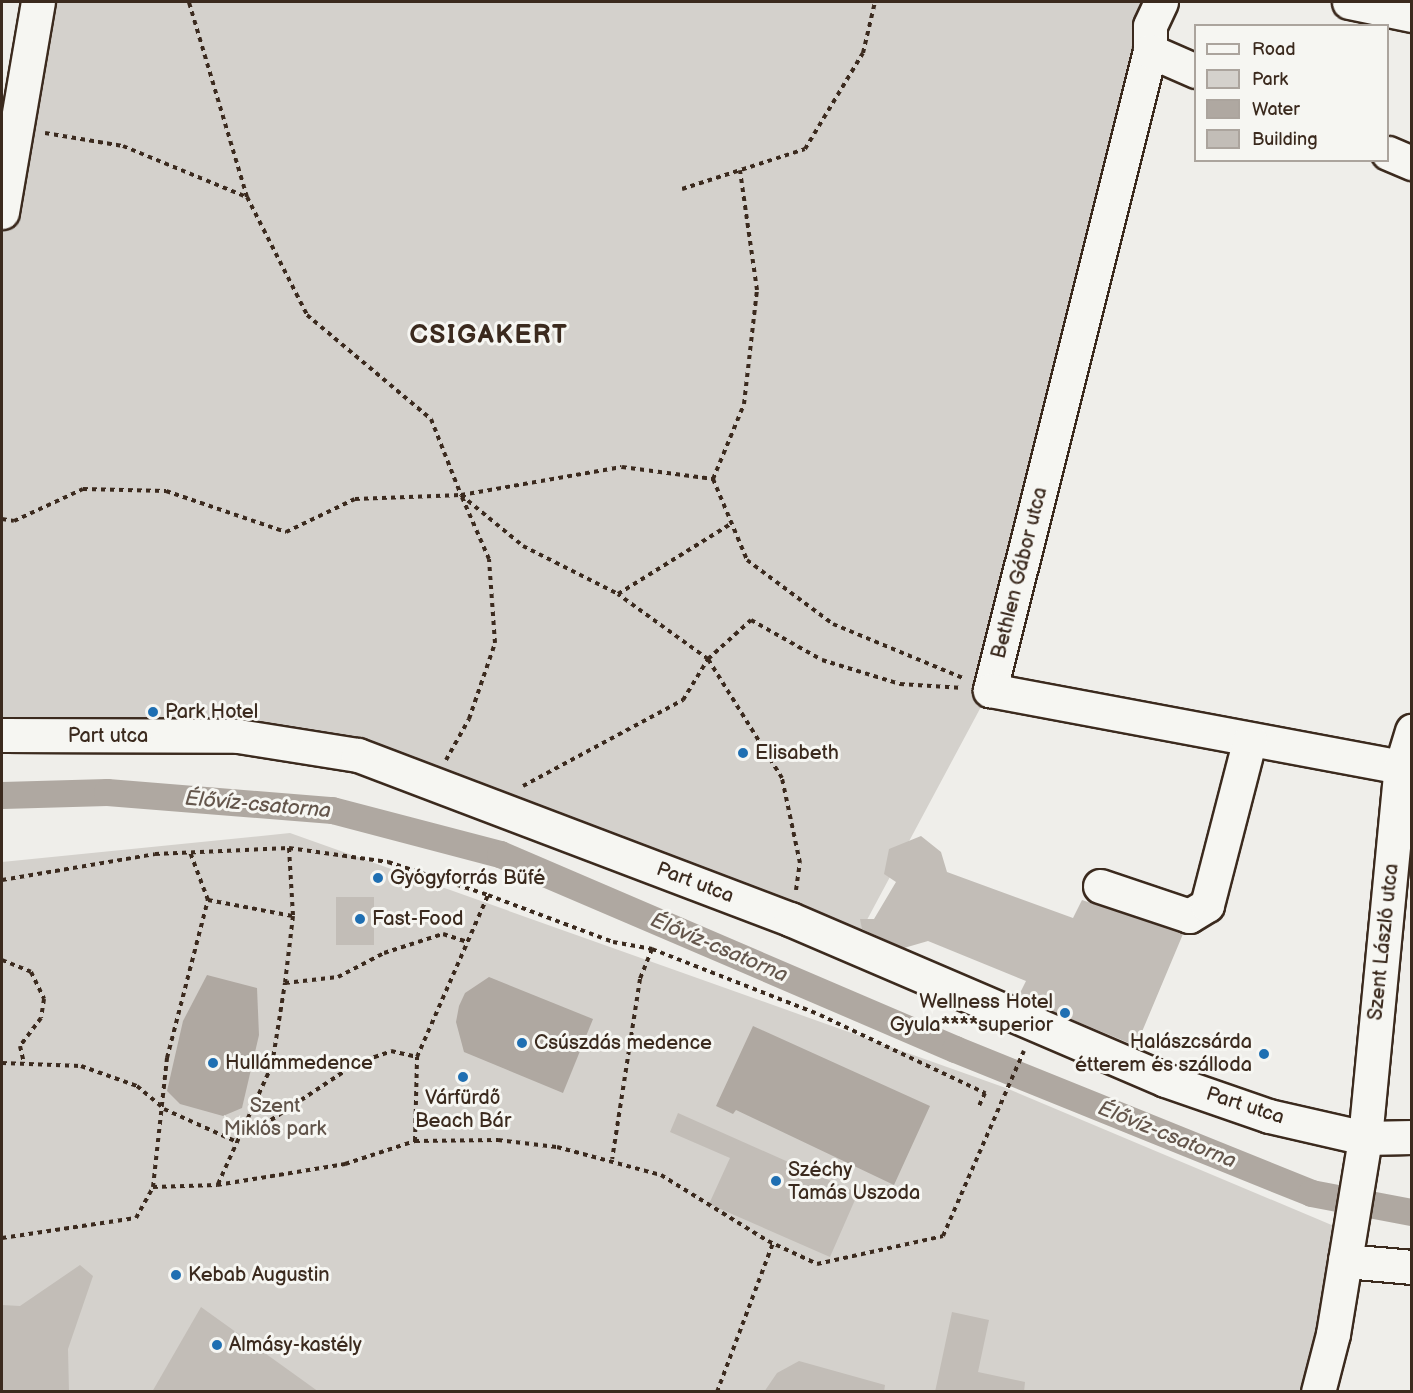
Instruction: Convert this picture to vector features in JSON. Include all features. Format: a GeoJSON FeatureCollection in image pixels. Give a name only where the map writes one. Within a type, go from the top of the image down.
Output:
{"type":"FeatureCollection","features":[{"type":"Feature","properties":{"kind":"street"},"geometry":{"type":"LineString","coordinates":[[2,212],[4,165],[14,127],[38,2]]}},
{"type":"Feature","properties":{"kind":"street","name":"Bethlen Gábor utca"},"geometry":{"type":"LineString","coordinates":[[990,690],[1150,51],[1150,26],[1161,2]]}},
{"type":"Feature","properties":{"kind":"street"},"geometry":{"type":"LineString","coordinates":[[1349,2],[1412,15]]}},
{"type":"Feature","properties":{"kind":"street"},"geometry":{"type":"LineString","coordinates":[[1150,51],[1194,70]]}},
{"type":"Feature","properties":{"kind":"street"},"geometry":{"type":"LineString","coordinates":[[1389,153],[1412,164]]}},
{"type":"Feature","properties":{"kind":"street"},"geometry":{"type":"LineString","coordinates":[[990,690],[1406,768]]}},
{"type":"Feature","properties":{"kind":"street","name":"Szent László utca"},"geometry":{"type":"LineString","coordinates":[[1346,1255],[1363,1147],[1412,730]]}},
{"type":"Feature","properties":{"kind":"street","name":"Part utca"},"geometry":{"type":"LineString","coordinates":[[2,735],[238,736],[358,755],[872,949],[1166,1080],[1363,1147],[1412,1137]]}},
{"type":"Feature","properties":{"kind":"street"},"geometry":{"type":"LineString","coordinates":[[1100,886],[1189,916],[1207,905],[1250,739]]}},
{"type":"Feature","properties":{"kind":"street"},"geometry":{"type":"LineString","coordinates":[[1318,1392],[1346,1255],[1412,1267]]}},
{"type":"Feature","properties":{"kind":"path"},"geometry":{"type":"LineString","coordinates":[[189,2],[247,197],[308,315],[431,419],[489,559],[495,643],[469,719],[433,783]]}},
{"type":"Feature","properties":{"kind":"path"},"geometry":{"type":"LineString","coordinates":[[682,189],[805,148],[862,53],[875,2]]}},
{"type":"Feature","properties":{"kind":"path"},"geometry":{"type":"LineString","coordinates":[[14,127],[123,146],[247,197]]}},
{"type":"Feature","properties":{"kind":"path"},"geometry":{"type":"LineString","coordinates":[[740,170],[757,290],[744,404],[713,478],[747,560],[833,624],[990,690]]}},
{"type":"Feature","properties":{"kind":"path"},"geometry":{"type":"LineString","coordinates":[[2,519],[14,521],[83,489],[166,491],[286,532],[355,499],[461,495],[622,467],[713,478]]}},
{"type":"Feature","properties":{"kind":"path"},"geometry":{"type":"LineString","coordinates":[[461,495],[523,546],[618,594],[708,659],[782,778],[800,863],[790,919]]}},
{"type":"Feature","properties":{"kind":"path"},"geometry":{"type":"LineString","coordinates":[[618,594],[732,523]]}},
{"type":"Feature","properties":{"kind":"path"},"geometry":{"type":"LineString","coordinates":[[488,804],[683,700],[708,659],[751,620],[822,660],[900,684],[990,690]]}},
{"type":"Feature","properties":{"kind":"path"},"geometry":{"type":"LineString","coordinates":[[217,1185],[237,1133],[260,1103],[272,1065],[293,916],[289,848]]}},
{"type":"Feature","properties":{"kind":"path"},"geometry":{"type":"LineString","coordinates":[[2,880],[189,852],[289,848],[388,862],[488,895],[613,942],[652,949],[820,1015],[985,1093],[978,1108]]}},
{"type":"Feature","properties":{"kind":"path"},"geometry":{"type":"LineString","coordinates":[[2,1238],[136,1218],[153,1187],[164,1109],[167,1058],[208,900],[189,852]]}},
{"type":"Feature","properties":{"kind":"path"},"geometry":{"type":"LineString","coordinates":[[415,1142],[417,1057],[488,895]]}},
{"type":"Feature","properties":{"kind":"path"},"geometry":{"type":"LineString","coordinates":[[208,900],[293,916]]}},
{"type":"Feature","properties":{"kind":"path"},"geometry":{"type":"LineString","coordinates":[[285,983],[338,977],[384,953],[443,934],[467,942]]}},
{"type":"Feature","properties":{"kind":"path"},"geometry":{"type":"LineString","coordinates":[[612,1159],[640,979],[652,949]]}},
{"type":"Feature","properties":{"kind":"path"},"geometry":{"type":"LineString","coordinates":[[2,960],[31,972],[44,999],[40,1018],[20,1046],[24,1063]]}},
{"type":"Feature","properties":{"kind":"path"},"geometry":{"type":"LineString","coordinates":[[237,1133],[256,1131],[357,1063],[391,1051],[417,1057]]}},
{"type":"Feature","properties":{"kind":"path"},"geometry":{"type":"LineString","coordinates":[[2,1063],[81,1066],[137,1086],[164,1109],[235,1141]]}},
{"type":"Feature","properties":{"kind":"path"},"geometry":{"type":"LineString","coordinates":[[153,1187],[217,1185],[345,1164],[415,1142],[498,1140],[612,1159],[661,1175],[773,1243],[816,1264],[943,1236],[1018,1063]]}},
{"type":"Feature","properties":{"kind":"path"},"geometry":{"type":"LineString","coordinates":[[717,1392],[773,1243]]}},
{"type":"Feature","properties":{"kind":"green space"},"geometry":{"type":"Polygon","coordinates":[[[38,2],[1161,2],[990,690],[853,946],[358,755],[2,735],[2,212],[38,2]]]}},
{"type":"Feature","properties":{"kind":"green space","name":"Szent Miklós park"},"geometry":{"type":"Polygon","coordinates":[[[290,833],[1006,1088],[1334,1226],[1333,1334],[1318,1391],[2,1392],[2,862],[290,833]]]}},
{"type":"Feature","properties":{"kind":"water","name":"Hullámmedence"},"geometry":{"type":"Polygon","coordinates":[[[207,975],[257,988],[259,1035],[242,1108],[223,1116],[180,1104],[167,1091],[183,1021],[207,975]]]}},
{"type":"Feature","properties":{"kind":"water","name":"Csúszdás medence"},"geometry":{"type":"Polygon","coordinates":[[[489,977],[593,1019],[563,1093],[464,1052],[456,1022],[459,1006],[465,993],[489,977]]]}},
{"type":"Feature","properties":{"kind":"water"},"geometry":{"type":"Polygon","coordinates":[[[753,1026],[930,1106],[894,1185],[736,1110],[733,1114],[716,1106],[753,1026]]]}},
{"type":"Feature","properties":{"kind":"building"},"geometry":{"type":"Polygon","coordinates":[[[921,836],[941,852],[947,872],[1073,918],[1082,900],[1183,934],[1136,1046],[1018,997],[1026,981],[928,941],[904,948],[862,929],[860,919],[874,919],[896,882],[884,874],[889,849],[921,836]]]}},
{"type":"Feature","properties":{"kind":"building"},"geometry":{"type":"Polygon","coordinates":[[[336,897],[374,897],[374,945],[336,945],[336,897]]]}},
{"type":"Feature","properties":{"kind":"building","name":"Széchy Tamás Uszoda"},"geometry":{"type":"Polygon","coordinates":[[[678,1113],[858,1193],[830,1257],[709,1204],[730,1158],[670,1132],[678,1113]]]}},
{"type":"Feature","properties":{"kind":"building"},"geometry":{"type":"Polygon","coordinates":[[[80,1265],[93,1276],[68,1349],[69,1392],[2,1392],[2,1305],[20,1306],[80,1265]]]}},
{"type":"Feature","properties":{"kind":"building","name":"Almásy-kastély"},"geometry":{"type":"Polygon","coordinates":[[[201,1307],[319,1392],[152,1392],[201,1307]]]}},
{"type":"Feature","properties":{"kind":"building"},"geometry":{"type":"Polygon","coordinates":[[[952,1312],[989,1320],[978,1372],[1025,1382],[1024,1392],[935,1392],[952,1312]]]}},
{"type":"Feature","properties":{"kind":"building"},"geometry":{"type":"Polygon","coordinates":[[[799,1361],[885,1385],[884,1392],[764,1392],[777,1373],[799,1361]]]}},
{"type":"Feature","properties":{"kind":"waterway","name":"Élővíz-csatorna"},"geometry":{"type":"LineString","coordinates":[[2,795],[107,792],[332,810],[500,854],[955,1049],[1311,1193],[1412,1212]]}},
{"type":"Feature","properties":{"kind":"place","name":"Park Hotel"},"geometry":{"type":"Point","coordinates":[153,712]}},
{"type":"Feature","properties":{"kind":"place","name":"Elisabeth"},"geometry":{"type":"Point","coordinates":[743,753]}},
{"type":"Feature","properties":{"kind":"place","name":"Gyógyforrás Büfé"},"geometry":{"type":"Point","coordinates":[378,878]}},
{"type":"Feature","properties":{"kind":"place","name":"Fast-Food"},"geometry":{"type":"Point","coordinates":[360,919]}},
{"type":"Feature","properties":{"kind":"place","name":"Wellness Hotel Gyula****superior"},"geometry":{"type":"Point","coordinates":[1065,1013]}},
{"type":"Feature","properties":{"kind":"place","name":"Csúszdás medence"},"geometry":{"type":"Point","coordinates":[522,1043]}},
{"type":"Feature","properties":{"kind":"place","name":"Halászcsárda étterem és szálloda"},"geometry":{"type":"Point","coordinates":[1264,1054]}},
{"type":"Feature","properties":{"kind":"place","name":"Hullámmedence"},"geometry":{"type":"Point","coordinates":[213,1063]}},
{"type":"Feature","properties":{"kind":"place","name":"Várfürdő Beach Bár"},"geometry":{"type":"Point","coordinates":[463,1077]}},
{"type":"Feature","properties":{"kind":"place","name":"Széchy Tamás Uszoda"},"geometry":{"type":"Point","coordinates":[776,1181]}},
{"type":"Feature","properties":{"kind":"place","name":"Kebab Augustin"},"geometry":{"type":"Point","coordinates":[176,1275]}},
{"type":"Feature","properties":{"kind":"place","name":"Almásy-kastély"},"geometry":{"type":"Point","coordinates":[217,1345]}},
{"type":"Feature","properties":{"kind":"district","name":"CSIGAKERT"},"geometry":{"type":"Point","coordinates":[489,336]}}]}
